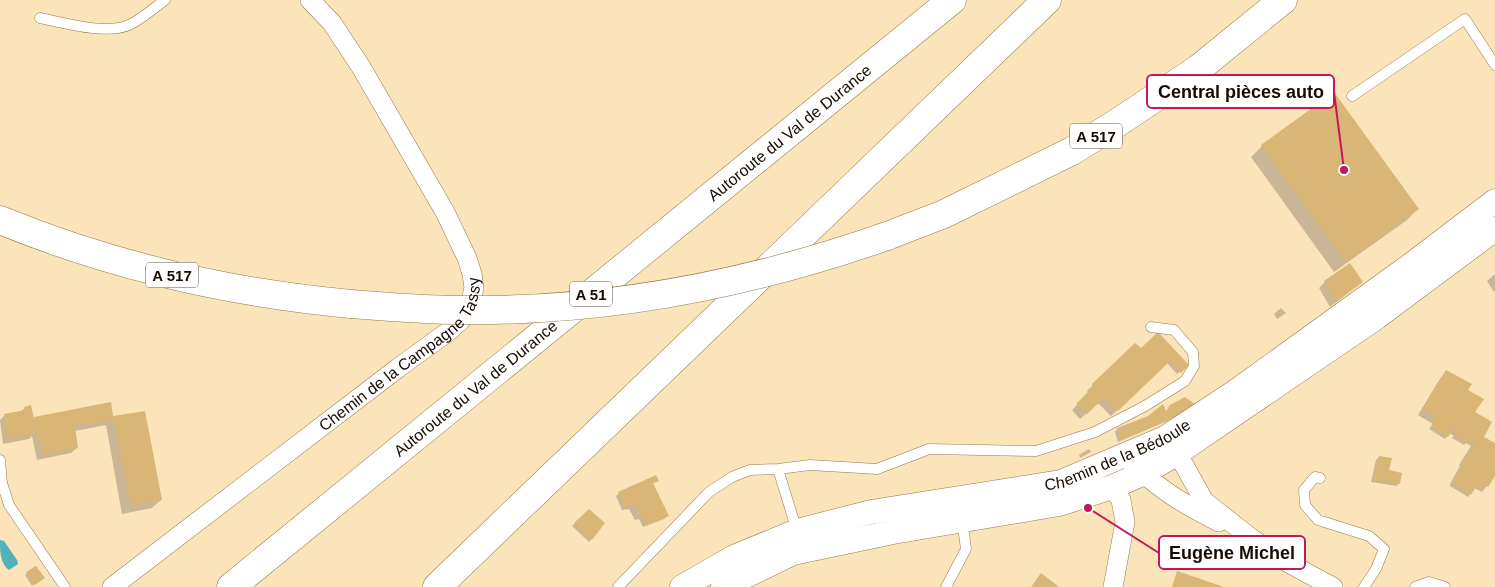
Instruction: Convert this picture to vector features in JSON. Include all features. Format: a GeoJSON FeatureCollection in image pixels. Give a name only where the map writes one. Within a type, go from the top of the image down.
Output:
{"type":"FeatureCollection","features":[{"type":"Feature","properties":{"kind":"highway","name":"Autoroute du Val de Durance"},"geometry":{"type":"LineString","coordinates":[[231,587],[952,0]]}},
{"type":"Feature","properties":{"kind":"highway"},"geometry":{"type":"LineString","coordinates":[[437,587],[1047,0]]}},
{"type":"Feature","properties":{"kind":"highway","name":"A 517"},"geometry":{"type":"LineString","coordinates":[[0,220],[66,245],[112,260],[162,273],[264,294],[351,304],[462,310],[566,306],[608,302],[687,290],[750,277],[816,260],[944,214],[1072,151],[1117,123],[1198,68],[1283,0]]}},
{"type":"Feature","properties":{"kind":"street","name":"Chemin de la Campagne Tassy"},"geometry":{"type":"LineString","coordinates":[[112,587],[449,331],[461,320],[470,305],[474,288],[472,274],[467,258],[449,219],[361,67],[332,23],[310,0]]}},
{"type":"Feature","properties":{"kind":"street","name":"Chemin de la Bédoule"},"geometry":{"type":"LineString","coordinates":[[682,587],[734,557],[800,541],[870,512],[1059,504],[1112,487],[1142,474],[1171,446],[1251,380],[1411,265],[1495,201]]}},
{"type":"Feature","properties":{"kind":"street","name":"Chemin de la Bédoule"},"geometry":{"type":"LineString","coordinates":[[960,509],[1062,482],[1125,456],[1171,446],[1377,317],[1495,229]]}},
{"type":"Feature","properties":{"kind":"street"},"geometry":{"type":"LineString","coordinates":[[1171,446],[1204,501],[1281,559],[1333,587]]}},
{"type":"Feature","properties":{"kind":"street"},"geometry":{"type":"LineString","coordinates":[[1125,456],[1142,474],[1183,504],[1251,538]]}},
{"type":"Feature","properties":{"kind":"street"},"geometry":{"type":"LineString","coordinates":[[1112,487],[1121,500],[1125,522],[1113,587]]}},
{"type":"Feature","properties":{"kind":"street","name":"Chemin de la Bédoule"},"geometry":{"type":"LineString","coordinates":[[723,587],[793,553],[800,541]]}},
{"type":"Feature","properties":{"kind":"lane"},"geometry":{"type":"LineString","coordinates":[[40,18],[92,28],[112,29],[129,25],[165,0]]}},
{"type":"Feature","properties":{"kind":"lane"},"geometry":{"type":"LineString","coordinates":[[1352,96],[1465,19],[1495,65]]}},
{"type":"Feature","properties":{"kind":"lane"},"geometry":{"type":"LineString","coordinates":[[618,587],[709,492],[732,476],[750,470],[810,465],[878,469],[929,449],[1036,451],[1095,432],[1145,406],[1185,381],[1194,366],[1193,352],[1174,330],[1151,327]]}},
{"type":"Feature","properties":{"kind":"lane"},"geometry":{"type":"LineString","coordinates":[[0,460],[2,483],[8,505],[65,587]]}},
{"type":"Feature","properties":{"kind":"lane"},"geometry":{"type":"LineString","coordinates":[[778,469],[800,541]]}},
{"type":"Feature","properties":{"kind":"lane"},"geometry":{"type":"LineString","coordinates":[[1320,478],[1315,477],[1304,490],[1305,505],[1318,520],[1369,536],[1384,549],[1376,569],[1364,587]]}},
{"type":"Feature","properties":{"kind":"lane"},"geometry":{"type":"LineString","coordinates":[[946,587],[966,549],[960,509]]}},
{"type":"Feature","properties":{"kind":"lane"},"geometry":{"type":"LineString","coordinates":[[1415,587],[1429,582],[1445,587]]}},
{"type":"Feature","properties":{"kind":"water"},"geometry":{"type":"Polygon","coordinates":[[[0,540],[4,541],[17,560],[18,564],[9,570],[2,561],[0,540]]]}},
{"type":"Feature","properties":{"kind":"building"},"geometry":{"type":"Polygon","coordinates":[[[1334,92],[1419,209],[1346,262],[1261,145],[1334,92]]]}},
{"type":"Feature","properties":{"kind":"building"},"geometry":{"type":"Polygon","coordinates":[[[1350,263],[1363,282],[1336,302],[1324,281],[1350,263]]]}},
{"type":"Feature","properties":{"kind":"building"},"geometry":{"type":"Polygon","coordinates":[[[1158,332],[1189,365],[1181,373],[1170,361],[1118,411],[1104,398],[1087,414],[1076,404],[1093,387],[1092,384],[1135,343],[1141,348],[1158,332]]]}},
{"type":"Feature","properties":{"kind":"building"},"geometry":{"type":"Polygon","coordinates":[[[1446,370],[1472,384],[1468,390],[1484,399],[1475,412],[1492,422],[1484,437],[1495,443],[1495,476],[1488,487],[1485,485],[1483,489],[1477,485],[1471,495],[1452,483],[1476,440],[1471,438],[1468,443],[1454,435],[1458,429],[1454,427],[1448,437],[1431,426],[1436,417],[1423,409],[1446,370]]]}},
{"type":"Feature","properties":{"kind":"building"},"geometry":{"type":"Polygon","coordinates":[[[1185,397],[1196,405],[1175,417],[1121,440],[1117,428],[1148,416],[1163,404],[1166,411],[1170,405],[1185,397]]]}},
{"type":"Feature","properties":{"kind":"building"},"geometry":{"type":"Polygon","coordinates":[[[111,402],[113,416],[145,411],[162,500],[131,506],[114,420],[75,426],[78,448],[43,455],[34,417],[111,402]]]}},
{"type":"Feature","properties":{"kind":"building"},"geometry":{"type":"Polygon","coordinates":[[[31,405],[37,433],[8,439],[4,414],[25,410],[24,407],[31,405]]]}},
{"type":"Feature","properties":{"kind":"building"},"geometry":{"type":"Polygon","coordinates":[[[1379,456],[1392,458],[1389,470],[1402,473],[1400,484],[1373,480],[1379,456]]]}},
{"type":"Feature","properties":{"kind":"building"},"geometry":{"type":"Polygon","coordinates":[[[656,475],[659,481],[653,483],[669,516],[646,525],[635,504],[625,508],[618,492],[656,475]]]}},
{"type":"Feature","properties":{"kind":"building"},"geometry":{"type":"Polygon","coordinates":[[[589,509],[605,523],[592,540],[574,523],[589,509]]]}},
{"type":"Feature","properties":{"kind":"building"},"geometry":{"type":"Polygon","coordinates":[[[36,566],[45,578],[35,585],[26,572],[36,566]]]}},
{"type":"Feature","properties":{"kind":"building"},"geometry":{"type":"Polygon","coordinates":[[[1177,571],[1224,587],[1172,587],[1177,571]]]}},
{"type":"Feature","properties":{"kind":"building"},"geometry":{"type":"Polygon","coordinates":[[[1041,573],[1058,586],[1031,587],[1041,573]]]}},
{"type":"Feature","properties":{"kind":"place","name":"Central pièces auto"},"geometry":{"type":"Point","coordinates":[1344,170]}},
{"type":"Feature","properties":{"kind":"place","name":"Eugène Michel"},"geometry":{"type":"Point","coordinates":[1088,508]}}]}
